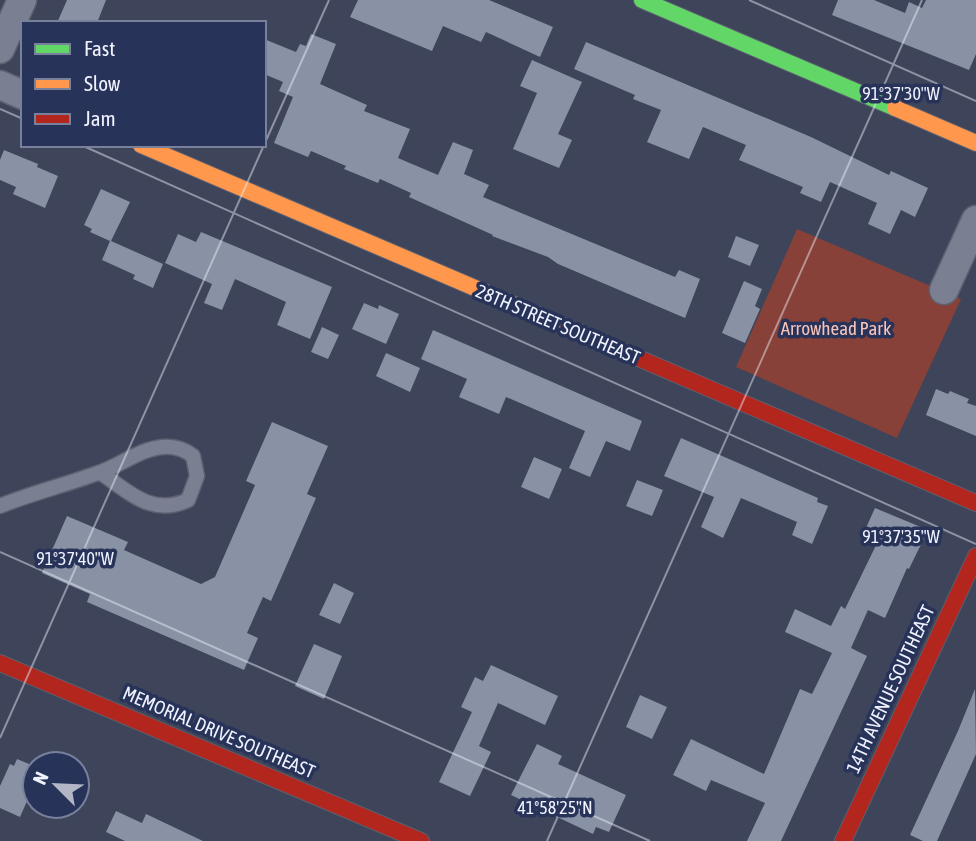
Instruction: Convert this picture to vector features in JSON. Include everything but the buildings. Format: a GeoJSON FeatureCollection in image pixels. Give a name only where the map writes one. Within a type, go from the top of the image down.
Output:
{"type":"FeatureCollection","features":[{"type":"Feature","properties":{"kind":"street"},"geometry":{"type":"LineString","coordinates":[[0,49],[22,0]]}},
{"type":"Feature","properties":{"kind":"street"},"geometry":{"type":"LineString","coordinates":[[642,0],[976,143]]}},
{"type":"Feature","properties":{"kind":"street"},"geometry":{"type":"LineString","coordinates":[[0,85],[21,94]]}},
{"type":"Feature","properties":{"kind":"street","name":"28TH STREET SOUTHEAST"},"geometry":{"type":"LineString","coordinates":[[146,147],[976,503]]}},
{"type":"Feature","properties":{"kind":"street"},"geometry":{"type":"LineString","coordinates":[[944,290],[976,220]]}},
{"type":"Feature","properties":{"kind":"street","name":"14TH AVENUE SOUTHEAST"},"geometry":{"type":"LineString","coordinates":[[843,841],[976,556]]}},
{"type":"Feature","properties":{"kind":"street","name":"MEMORIAL DRIVE SOUTHEAST"},"geometry":{"type":"LineString","coordinates":[[0,663],[421,841]]}},
{"type":"Feature","properties":{"kind":"lane"},"geometry":{"type":"LineString","coordinates":[[0,506],[101,473],[136,454],[163,447],[184,449],[193,456],[197,476],[188,500],[176,506],[158,506],[140,500],[101,473]]}},
{"type":"Feature","properties":{"kind":"green space","name":"Arrowhead Park"},"geometry":{"type":"Polygon","coordinates":[[[797,229],[961,299],[897,438],[736,367],[797,229]]]}},
{"type":"Feature","properties":{"kind":"traffic: fast"},"geometry":{"type":"LineString","coordinates":[[642,0],[895,108]]}},
{"type":"Feature","properties":{"kind":"traffic: slow"},"geometry":{"type":"LineString","coordinates":[[895,108],[976,143]]}},
{"type":"Feature","properties":{"kind":"traffic: slow"},"geometry":{"type":"LineString","coordinates":[[146,147],[573,330]]}},
{"type":"Feature","properties":{"kind":"traffic: jam"},"geometry":{"type":"LineString","coordinates":[[573,330],[976,503]]}},
{"type":"Feature","properties":{"kind":"traffic: jam"},"geometry":{"type":"LineString","coordinates":[[843,841],[976,556]]}},
{"type":"Feature","properties":{"kind":"traffic: jam"},"geometry":{"type":"LineString","coordinates":[[0,663],[421,841]]}}]}
